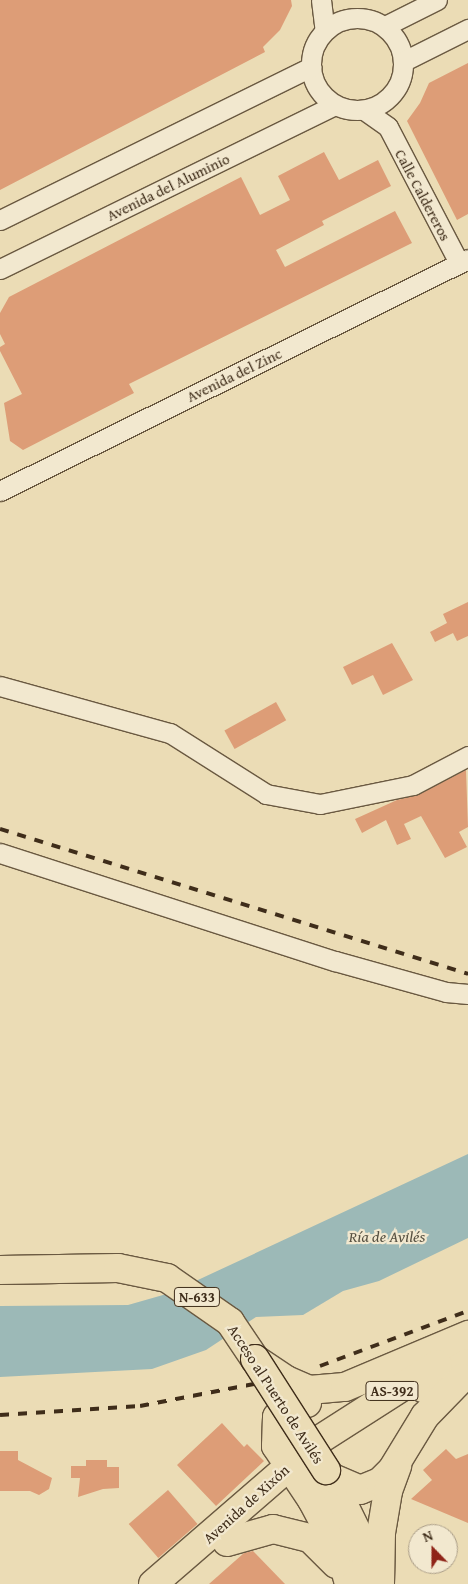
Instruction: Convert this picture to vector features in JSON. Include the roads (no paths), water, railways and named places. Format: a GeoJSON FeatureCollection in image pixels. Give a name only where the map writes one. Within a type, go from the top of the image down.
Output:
{"type":"FeatureCollection","features":[{"type":"Feature","properties":{"kind":"highway","name":"Acceso al Puerto de Avilés"},"geometry":{"type":"LineString","coordinates":[[0,1270],[118,1268],[167,1278],[196,1296],[230,1322],[328,1473]]}},
{"type":"Feature","properties":{"kind":"highway"},"geometry":{"type":"LineString","coordinates":[[254,1359],[296,1385],[309,1390],[330,1390],[361,1381],[468,1335]]}},
{"type":"Feature","properties":{"kind":"highway","name":"Avenida de Xixón"},"geometry":{"type":"LineString","coordinates":[[178,1584],[227,1542],[336,1428],[407,1382],[468,1348]]}},
{"type":"Feature","properties":{"kind":"highway","name":"Avenida de Xixón"},"geometry":{"type":"LineString","coordinates":[[153,1584],[294,1472],[374,1418],[468,1363]]}},
{"type":"Feature","properties":{"kind":"highway"},"geometry":{"type":"LineString","coordinates":[[328,1473],[352,1488],[371,1487],[386,1477],[425,1416],[468,1373]]}},
{"type":"Feature","properties":{"kind":"highway"},"geometry":{"type":"LineString","coordinates":[[349,1582],[341,1554],[294,1472],[276,1446],[274,1434],[277,1417],[282,1410],[305,1403],[344,1403],[407,1382]]}},
{"type":"Feature","properties":{"kind":"highway"},"geometry":{"type":"LineString","coordinates":[[380,1584],[381,1533],[388,1492],[400,1457]]}},
{"type":"Feature","properties":{"kind":"highway","name":"N-633"},"geometry":{"type":"LineString","coordinates":[[328,1473],[359,1536],[375,1584]]}},
{"type":"Feature","properties":{"kind":"highway"},"geometry":{"type":"LineString","coordinates":[[227,1542],[273,1529],[310,1538],[332,1558],[349,1582]]}},
{"type":"Feature","properties":{"kind":"street"},"geometry":{"type":"LineString","coordinates":[[384,26],[437,0]]}},
{"type":"Feature","properties":{"kind":"street"},"geometry":{"type":"LineString","coordinates":[[322,2],[348,18]]}},
{"type":"Feature","properties":{"kind":"street"},"geometry":{"type":"LineString","coordinates":[[322,2],[325,30]]}},
{"type":"Feature","properties":{"kind":"street"},"geometry":{"type":"LineString","coordinates":[[364,110],[388,98],[402,77],[404,61],[395,37],[384,26],[361,18],[348,18],[325,30],[312,54],[311,67],[314,82],[323,95],[335,104],[364,110],[388,127]]}},
{"type":"Feature","properties":{"kind":"street"},"geometry":{"type":"LineString","coordinates":[[404,61],[468,29]]}},
{"type":"Feature","properties":{"kind":"street"},"geometry":{"type":"LineString","coordinates":[[0,220],[311,67]]}},
{"type":"Feature","properties":{"kind":"street"},"geometry":{"type":"LineString","coordinates":[[388,98],[388,127]]}},
{"type":"Feature","properties":{"kind":"street","name":"Avenida del Aluminio"},"geometry":{"type":"LineString","coordinates":[[0,269],[335,104]]}},
{"type":"Feature","properties":{"kind":"street","name":"Calle Caldereros"},"geometry":{"type":"LineString","coordinates":[[388,127],[464,261]]}},
{"type":"Feature","properties":{"kind":"street","name":"Avenida del Zinc"},"geometry":{"type":"LineString","coordinates":[[0,491],[464,261]]}},
{"type":"Feature","properties":{"kind":"street"},"geometry":{"type":"LineString","coordinates":[[0,686],[170,733],[266,794],[320,804],[413,785],[468,756]]}},
{"type":"Feature","properties":{"kind":"street"},"geometry":{"type":"LineString","coordinates":[[0,853],[335,961],[446,992],[468,994]]}},
{"type":"Feature","properties":{"kind":"water","name":"Ría de Avilés"},"geometry":{"type":"Polygon","coordinates":[[[468,1154],[468,1238],[379,1281],[343,1291],[303,1315],[256,1317],[206,1350],[152,1369],[0,1377],[0,1306],[128,1305],[170,1293],[468,1154]]]}},
{"type":"Feature","properties":{"kind":"railway"},"geometry":{"type":"LineString","coordinates":[[0,829],[468,974]]}},
{"type":"Feature","properties":{"kind":"railway"},"geometry":{"type":"LineString","coordinates":[[320,1366],[468,1311]]}},
{"type":"Feature","properties":{"kind":"railway"},"geometry":{"type":"LineString","coordinates":[[0,1415],[140,1406],[254,1384]]}}]}
